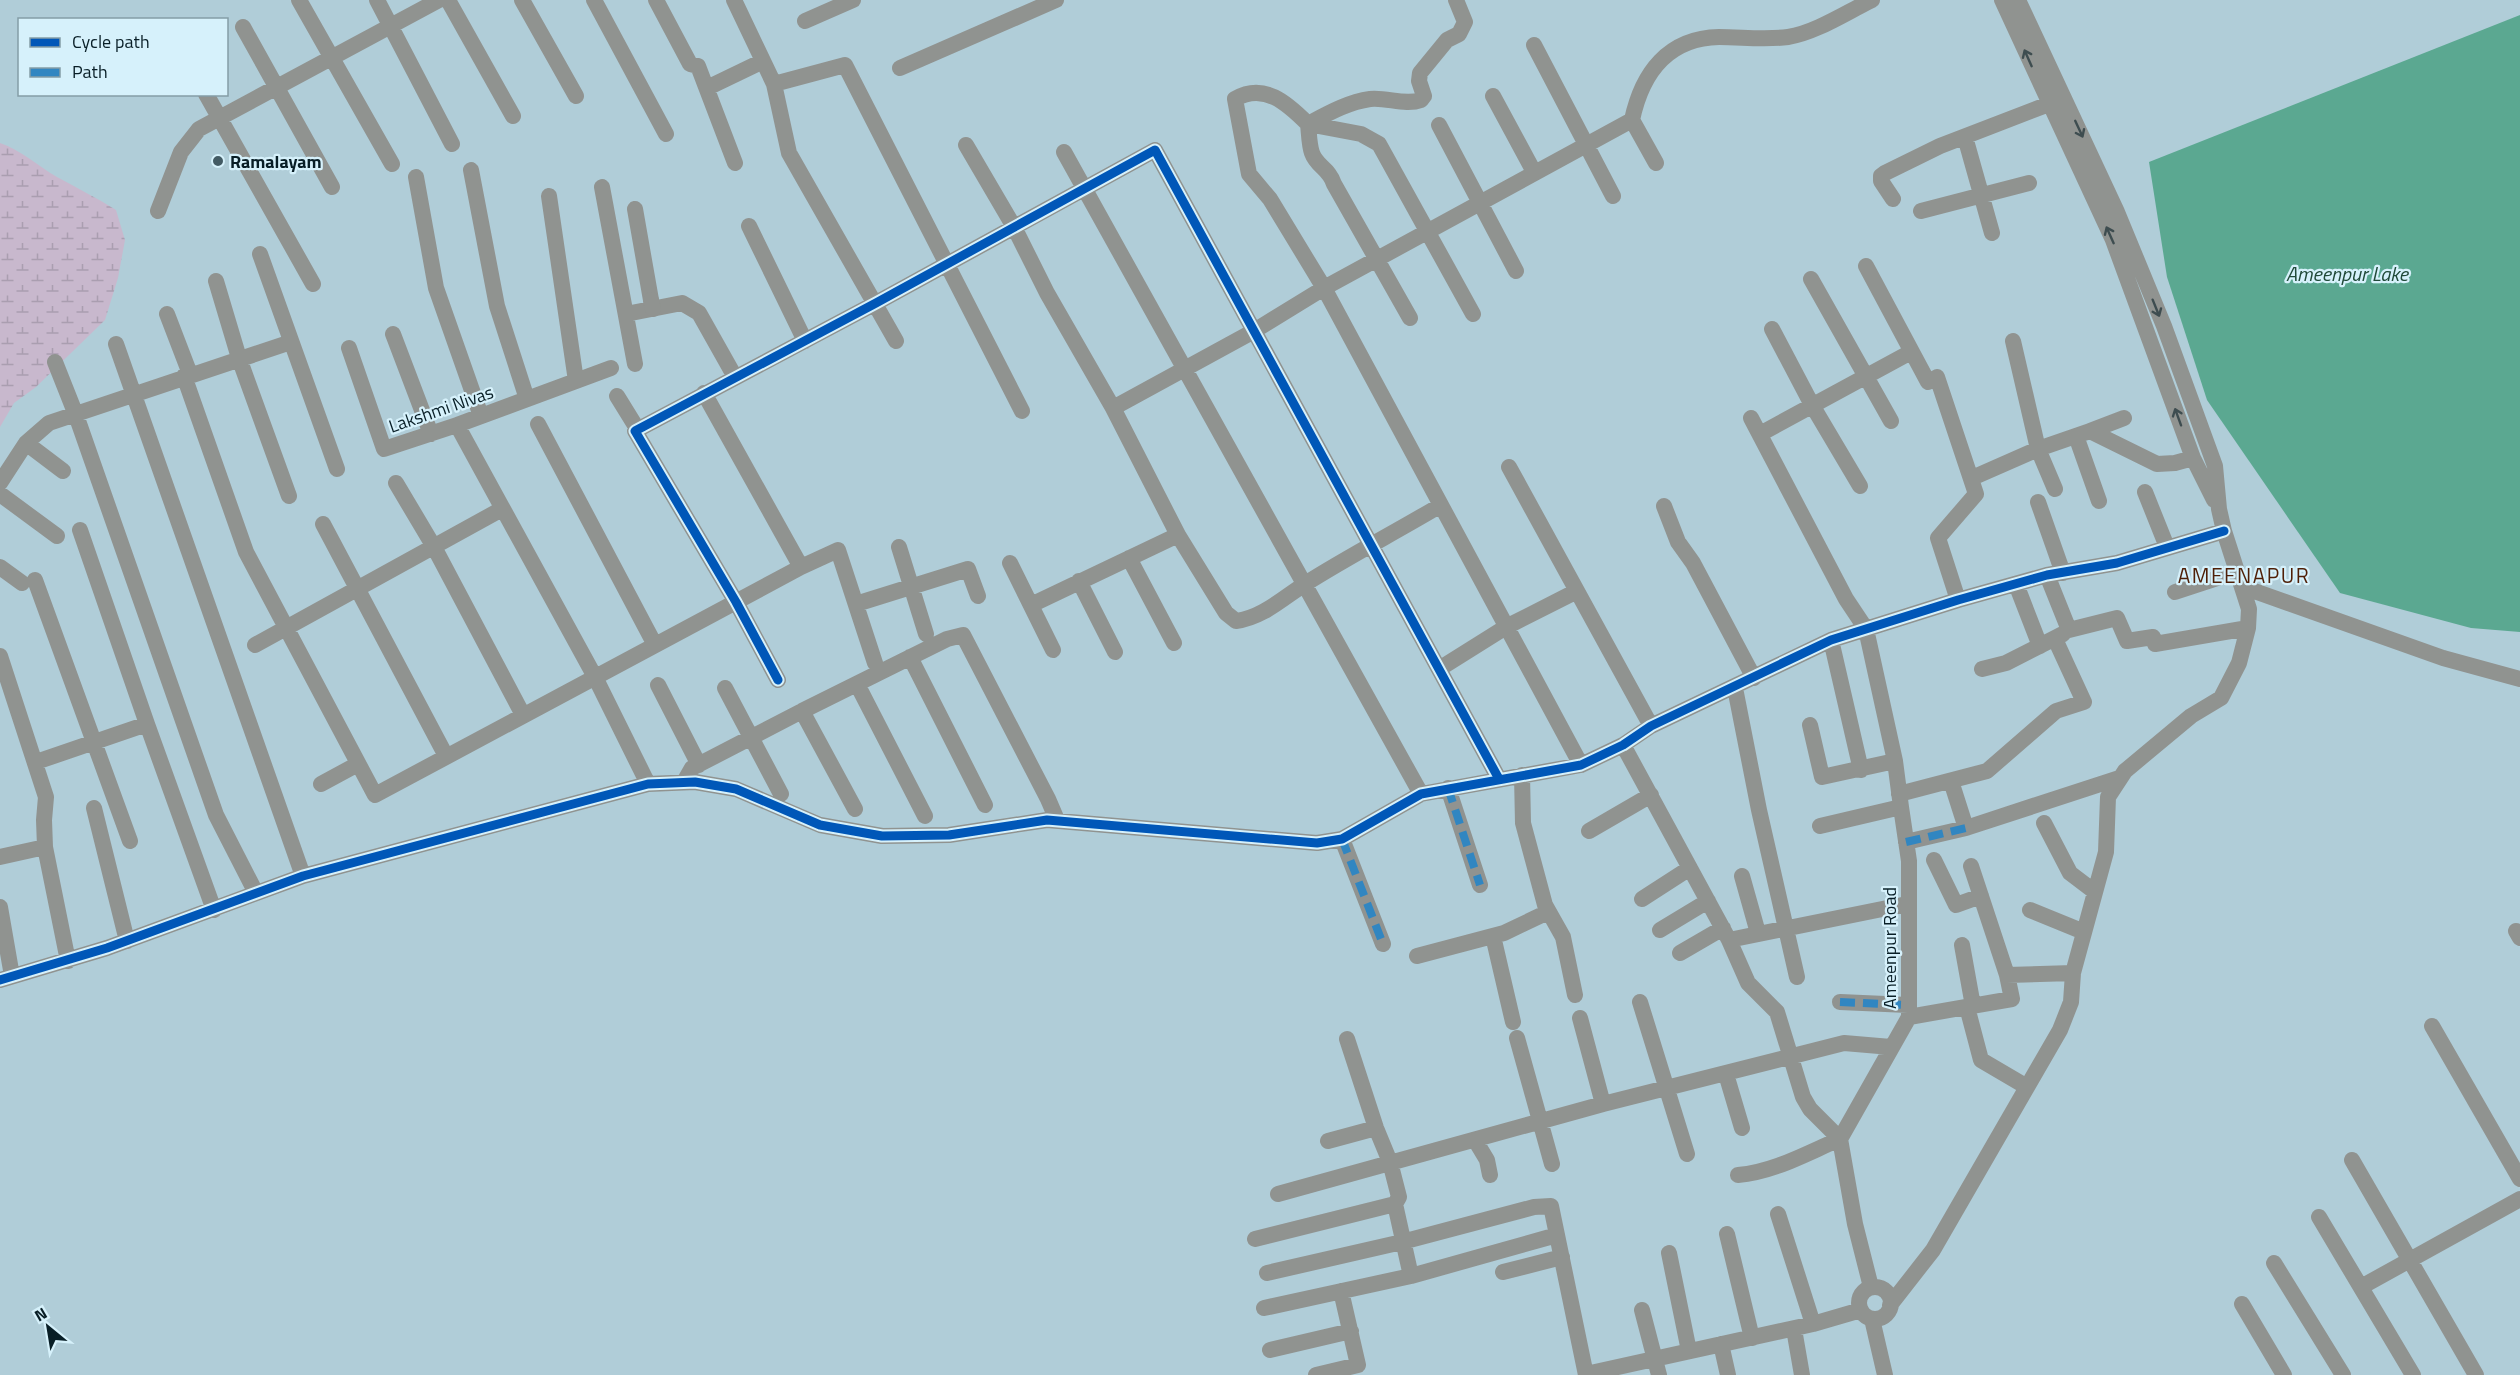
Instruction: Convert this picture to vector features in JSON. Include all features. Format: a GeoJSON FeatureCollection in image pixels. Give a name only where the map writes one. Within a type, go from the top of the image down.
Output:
{"type":"FeatureCollection","features":[{"type":"Feature","properties":{"kind":"street"},"geometry":{"type":"LineString","coordinates":[[298,0],[392,164]]}},
{"type":"Feature","properties":{"kind":"street"},"geometry":{"type":"LineString","coordinates":[[377,0],[452,144]]}},
{"type":"Feature","properties":{"kind":"street"},"geometry":{"type":"LineString","coordinates":[[158,211],[181,152],[199,129],[440,0]]}},
{"type":"Feature","properties":{"kind":"street"},"geometry":{"type":"LineString","coordinates":[[448,0],[513,116]]}},
{"type":"Feature","properties":{"kind":"street"},"geometry":{"type":"LineString","coordinates":[[522,0],[576,96]]}},
{"type":"Feature","properties":{"kind":"street"},"geometry":{"type":"LineString","coordinates":[[594,0],[666,134]]}},
{"type":"Feature","properties":{"kind":"street"},"geometry":{"type":"LineString","coordinates":[[656,0],[690,64],[698,66],[735,163]]}},
{"type":"Feature","properties":{"kind":"street"},"geometry":{"type":"LineString","coordinates":[[734,0],[774,84],[789,153],[896,341]]}},
{"type":"Feature","properties":{"kind":"street"},"geometry":{"type":"LineString","coordinates":[[805,21],[854,0]]}},
{"type":"Feature","properties":{"kind":"street"},"geometry":{"type":"LineString","coordinates":[[900,68],[1028,6],[1056,0]]}},
{"type":"Feature","properties":{"kind":"street"},"geometry":{"type":"LineString","coordinates":[[1308,124],[1334,111],[1368,99],[1407,102],[1421,100],[1424,96],[1419,81],[1420,73],[1447,40],[1459,34],[1465,22],[1456,0]]}},
{"type":"Feature","properties":{"kind":"street"},"geometry":{"type":"LineString","coordinates":[[1656,163],[1632,120],[1648,76],[1669,51],[1694,41],[1716,37],[1789,36],[1804,33],[1872,0]]}},
{"type":"Feature","properties":{"kind":"street"},"geometry":{"type":"LineString","coordinates":[[2002,0],[2113,240],[2193,458],[2219,509]]}},
{"type":"Feature","properties":{"kind":"street"},"geometry":{"type":"LineString","coordinates":[[1267,1273],[1402,1242],[1534,1208],[1551,1206],[1586,1374],[1658,1367],[1689,1351],[1877,1312],[1933,1250],[2060,1030],[2071,1002],[2073,973],[2106,852],[2108,797],[2125,771],[2191,716],[2221,698],[2239,663],[2248,628],[2249,609],[2224,531],[2219,509],[2215,466],[2164,326],[2117,212],[2018,0]]}},
{"type":"Feature","properties":{"kind":"street"},"geometry":{"type":"LineString","coordinates":[[243,27],[332,187]]}},
{"type":"Feature","properties":{"kind":"street"},"geometry":{"type":"LineString","coordinates":[[1534,45],[1612,196]]}},
{"type":"Feature","properties":{"kind":"street"},"geometry":{"type":"LineString","coordinates":[[707,88],[763,61]]}},
{"type":"Feature","properties":{"kind":"street"},"geometry":{"type":"LineString","coordinates":[[774,84],[845,65],[945,265],[1022,411]]}},
{"type":"Feature","properties":{"kind":"street"},"geometry":{"type":"LineString","coordinates":[[1473,314],[1379,144],[1361,134],[1308,124],[1273,94],[1249,93],[1235,99],[1249,174],[1270,200],[1324,288],[1581,765]]}},
{"type":"Feature","properties":{"kind":"street"},"geometry":{"type":"LineString","coordinates":[[207,96],[313,284]]}},
{"type":"Feature","properties":{"kind":"street"},"geometry":{"type":"LineString","coordinates":[[1493,96],[1534,172]]}},
{"type":"Feature","properties":{"kind":"street"},"geometry":{"type":"LineString","coordinates":[[1893,199],[1881,182],[1881,177],[1885,173],[1965,137],[2049,104]]}},
{"type":"Feature","properties":{"kind":"street"},"geometry":{"type":"LineString","coordinates":[[1113,408],[1254,331],[1324,288],[1632,120]]}},
{"type":"Feature","properties":{"kind":"street"},"geometry":{"type":"LineString","coordinates":[[1308,124],[1312,152],[1318,162],[1331,173],[1334,184],[1410,318]]}},
{"type":"Feature","properties":{"kind":"street"},"geometry":{"type":"LineString","coordinates":[[1439,125],[1516,271]]}},
{"type":"Feature","properties":{"kind":"street"},"geometry":{"type":"LineString","coordinates":[[1965,137],[1992,233]]}},
{"type":"Feature","properties":{"kind":"street"},"geometry":{"type":"LineString","coordinates":[[966,145],[1014,227],[1047,293],[1113,408],[1178,535],[1226,613],[1236,621],[1245,620],[1281,602],[1304,584],[1441,505]]}},
{"type":"Feature","properties":{"kind":"street"},"geometry":{"type":"LineString","coordinates":[[778,680],[736,602],[635,431],[876,303],[1155,150],[1499,779]]}},
{"type":"Feature","properties":{"kind":"street"},"geometry":{"type":"LineString","coordinates":[[1064,152],[1421,794]]}},
{"type":"Feature","properties":{"kind":"street"},"geometry":{"type":"LineString","coordinates":[[471,170],[497,306],[527,399]]}},
{"type":"Feature","properties":{"kind":"street"},"geometry":{"type":"LineString","coordinates":[[416,177],[436,288],[481,416]]}},
{"type":"Feature","properties":{"kind":"street"},"geometry":{"type":"LineString","coordinates":[[1921,211],[2029,183]]}},
{"type":"Feature","properties":{"kind":"street"},"geometry":{"type":"LineString","coordinates":[[602,187],[635,364]]}},
{"type":"Feature","properties":{"kind":"street"},"geometry":{"type":"LineString","coordinates":[[549,196],[576,381]]}},
{"type":"Feature","properties":{"kind":"street"},"geometry":{"type":"LineString","coordinates":[[635,209],[652,304]]}},
{"type":"Feature","properties":{"kind":"street"},"geometry":{"type":"LineString","coordinates":[[749,226],[805,341]]}},
{"type":"Feature","properties":{"kind":"street"},"geometry":{"type":"LineString","coordinates":[[260,254],[337,469]]}},
{"type":"Feature","properties":{"kind":"street"},"geometry":{"type":"LineString","coordinates":[[1866,266],[1911,352],[1933,379],[1972,478],[1976,494],[1938,538],[1958,600]]}},
{"type":"Feature","properties":{"kind":"street"},"geometry":{"type":"LineString","coordinates":[[1811,279],[1891,421]]}},
{"type":"Feature","properties":{"kind":"street"},"geometry":{"type":"LineString","coordinates":[[216,281],[239,358],[289,496]]}},
{"type":"Feature","properties":{"kind":"street"},"geometry":{"type":"LineString","coordinates":[[626,314],[682,303],[699,313],[735,377]]}},
{"type":"Feature","properties":{"kind":"street"},"geometry":{"type":"LineString","coordinates":[[168,314],[246,552],[375,795],[801,567],[838,550],[875,663]]}},
{"type":"Feature","properties":{"kind":"street"},"geometry":{"type":"LineString","coordinates":[[1772,329],[1812,405],[1860,486]]}},
{"type":"Feature","properties":{"kind":"street"},"geometry":{"type":"LineString","coordinates":[[393,334],[431,434]]}},
{"type":"Feature","properties":{"kind":"street"},"geometry":{"type":"LineString","coordinates":[[2013,341],[2038,449],[2055,489]]}},
{"type":"Feature","properties":{"kind":"street"},"geometry":{"type":"LineString","coordinates":[[0,483],[26,443],[49,423],[291,342]]}},
{"type":"Feature","properties":{"kind":"street"},"geometry":{"type":"LineString","coordinates":[[116,344],[303,876]]}},
{"type":"Feature","properties":{"kind":"street","name":"Lakshmi Nivas"},"geometry":{"type":"LineString","coordinates":[[349,348],[384,449],[457,425],[611,368]]}},
{"type":"Feature","properties":{"kind":"street"},"geometry":{"type":"LineString","coordinates":[[1760,434],[1911,352]]}},
{"type":"Feature","properties":{"kind":"street"},"geometry":{"type":"LineString","coordinates":[[55,362],[76,415],[216,815],[256,893]]}},
{"type":"Feature","properties":{"kind":"street"},"geometry":{"type":"LineString","coordinates":[[704,393],[801,567]]}},
{"type":"Feature","properties":{"kind":"street"},"geometry":{"type":"LineString","coordinates":[[617,396],[638,430]]}},
{"type":"Feature","properties":{"kind":"street"},"geometry":{"type":"LineString","coordinates":[[1751,418],[1846,599],[1866,629]]}},
{"type":"Feature","properties":{"kind":"street"},"geometry":{"type":"LineString","coordinates":[[1972,478],[2038,449],[2124,418]]}},
{"type":"Feature","properties":{"kind":"street"},"geometry":{"type":"LineString","coordinates":[[538,424],[655,645]]}},
{"type":"Feature","properties":{"kind":"street"},"geometry":{"type":"LineString","coordinates":[[457,425],[595,677],[648,784]]}},
{"type":"Feature","properties":{"kind":"street"},"geometry":{"type":"LineString","coordinates":[[2083,433],[2157,464],[2175,463],[2193,458]]}},
{"type":"Feature","properties":{"kind":"street"},"geometry":{"type":"LineString","coordinates":[[2083,433],[2099,501]]}},
{"type":"Feature","properties":{"kind":"street"},"geometry":{"type":"LineString","coordinates":[[26,443],[63,471]]}},
{"type":"Feature","properties":{"kind":"street"},"geometry":{"type":"LineString","coordinates":[[1509,467],[1651,726]]}},
{"type":"Feature","properties":{"kind":"street"},"geometry":{"type":"LineString","coordinates":[[396,483],[434,547],[523,715]]}},
{"type":"Feature","properties":{"kind":"street"},"geometry":{"type":"LineString","coordinates":[[2145,492],[2167,547]]}},
{"type":"Feature","properties":{"kind":"street"},"geometry":{"type":"LineString","coordinates":[[0,494],[57,536]]}},
{"type":"Feature","properties":{"kind":"street"},"geometry":{"type":"LineString","coordinates":[[1821,826],[1900,801],[1951,781],[1987,771],[2056,711],[2084,702],[2062,634],[2055,574],[2038,502]]}},
{"type":"Feature","properties":{"kind":"street"},"geometry":{"type":"LineString","coordinates":[[1664,506],[1678,542],[1694,563],[1754,678]]}},
{"type":"Feature","properties":{"kind":"street"},"geometry":{"type":"LineString","coordinates":[[255,645],[502,509]]}},
{"type":"Feature","properties":{"kind":"street"},"geometry":{"type":"LineString","coordinates":[[323,524],[446,756]]}},
{"type":"Feature","properties":{"kind":"street"},"geometry":{"type":"LineString","coordinates":[[80,530],[214,910]]}},
{"type":"Feature","properties":{"kind":"street"},"geometry":{"type":"LineString","coordinates":[[0,907],[6,978],[68,961],[127,941],[303,876],[648,784],[684,782],[736,789],[820,825],[882,836],[949,835],[1057,820],[1317,843],[1342,838],[1421,794],[1581,765],[1623,745],[1651,726],[1735,688],[1831,640],[1958,600],[2055,574],[2117,563],[2224,531]]}},
{"type":"Feature","properties":{"kind":"street"},"geometry":{"type":"LineString","coordinates":[[1030,605],[1178,535]]}},
{"type":"Feature","properties":{"kind":"street"},"geometry":{"type":"LineString","coordinates":[[898,547],[926,634]]}},
{"type":"Feature","properties":{"kind":"street"},"geometry":{"type":"LineString","coordinates":[[1129,558],[1174,643]]}},
{"type":"Feature","properties":{"kind":"street"},"geometry":{"type":"LineString","coordinates":[[1010,563],[1053,650]]}},
{"type":"Feature","properties":{"kind":"street"},"geometry":{"type":"LineString","coordinates":[[0,567],[29,581],[94,743],[130,841]]}},
{"type":"Feature","properties":{"kind":"street"},"geometry":{"type":"LineString","coordinates":[[856,604],[968,569],[978,596]]}},
{"type":"Feature","properties":{"kind":"street"},"geometry":{"type":"LineString","coordinates":[[2175,592],[2240,579],[2444,658],[2520,679]]}},
{"type":"Feature","properties":{"kind":"street"},"geometry":{"type":"LineString","coordinates":[[1079,581],[1115,652]]}},
{"type":"Feature","properties":{"kind":"street"},"geometry":{"type":"LineString","coordinates":[[2016,584],[2040,646]]}},
{"type":"Feature","properties":{"kind":"street"},"geometry":{"type":"LineString","coordinates":[[1439,669],[1506,627],[1577,591]]}},
{"type":"Feature","properties":{"kind":"street"},"geometry":{"type":"LineString","coordinates":[[1982,669],[2006,663],[2062,634],[2117,618],[2127,641],[2153,637],[2155,644],[2248,628]]}},
{"type":"Feature","properties":{"kind":"street","name":"Ameenpur Road"},"geometry":{"type":"LineString","coordinates":[[1840,1139],[1909,1011],[1907,904],[1909,861],[1895,761],[1866,629]]}},
{"type":"Feature","properties":{"kind":"street"},"geometry":{"type":"LineString","coordinates":[[684,782],[692,768],[910,657],[947,639],[963,635],[1057,820]]}},
{"type":"Feature","properties":{"kind":"street"},"geometry":{"type":"LineString","coordinates":[[1831,640],[1861,770]]}},
{"type":"Feature","properties":{"kind":"street"},"geometry":{"type":"LineString","coordinates":[[0,656],[46,797],[45,847],[68,961]]}},
{"type":"Feature","properties":{"kind":"street"},"geometry":{"type":"LineString","coordinates":[[910,657],[985,805]]}},
{"type":"Feature","properties":{"kind":"street"},"geometry":{"type":"LineString","coordinates":[[856,684],[925,816]]}},
{"type":"Feature","properties":{"kind":"street"},"geometry":{"type":"LineString","coordinates":[[658,685],[699,765]]}},
{"type":"Feature","properties":{"kind":"street"},"geometry":{"type":"LineString","coordinates":[[725,688],[781,794]]}},
{"type":"Feature","properties":{"kind":"street"},"geometry":{"type":"LineString","coordinates":[[1735,688],[1797,977]]}},
{"type":"Feature","properties":{"kind":"street"},"geometry":{"type":"LineString","coordinates":[[802,711],[855,809]]}},
{"type":"Feature","properties":{"kind":"street"},"geometry":{"type":"LineString","coordinates":[[36,762],[147,724]]}},
{"type":"Feature","properties":{"kind":"street"},"geometry":{"type":"LineString","coordinates":[[1810,725],[1822,777],[1895,761]]}},
{"type":"Feature","properties":{"kind":"street"},"geometry":{"type":"LineString","coordinates":[[1623,745],[1726,934],[1748,983],[1777,1012],[1803,1097],[1810,1109],[1840,1139],[1855,1224],[1871,1287]]}},
{"type":"Feature","properties":{"kind":"street"},"geometry":{"type":"LineString","coordinates":[[321,784],[358,764]]}},
{"type":"Feature","properties":{"kind":"street"},"geometry":{"type":"LineString","coordinates":[[1522,775],[1523,823],[1548,912],[1563,937],[1575,995]]}},
{"type":"Feature","properties":{"kind":"street"},"geometry":{"type":"LineString","coordinates":[[1906,842],[1966,828],[2119,778]]}},
{"type":"Feature","properties":{"kind":"street"},"geometry":{"type":"LineString","coordinates":[[1951,781],[1966,828]]}},
{"type":"Feature","properties":{"kind":"street"},"geometry":{"type":"LineString","coordinates":[[1448,788],[1480,885]]}},
{"type":"Feature","properties":{"kind":"street"},"geometry":{"type":"LineString","coordinates":[[1589,831],[1651,795]]}},
{"type":"Feature","properties":{"kind":"street"},"geometry":{"type":"LineString","coordinates":[[94,808],[127,941]]}},
{"type":"Feature","properties":{"kind":"street"},"geometry":{"type":"LineString","coordinates":[[2044,824],[2070,873],[2095,891]]}},
{"type":"Feature","properties":{"kind":"street"},"geometry":{"type":"LineString","coordinates":[[1342,838],[1383,944]]}},
{"type":"Feature","properties":{"kind":"street"},"geometry":{"type":"LineString","coordinates":[[0,857],[45,847]]}},
{"type":"Feature","properties":{"kind":"street"},"geometry":{"type":"LineString","coordinates":[[1934,860],[1956,904],[1981,896]]}},
{"type":"Feature","properties":{"kind":"street"},"geometry":{"type":"LineString","coordinates":[[1840,1002],[1909,1011],[1970,1006],[2012,999],[2007,975],[1971,866]]}},
{"type":"Feature","properties":{"kind":"street"},"geometry":{"type":"LineString","coordinates":[[1642,899],[1690,868]]}},
{"type":"Feature","properties":{"kind":"street"},"geometry":{"type":"LineString","coordinates":[[1742,876],[1758,933]]}},
{"type":"Feature","properties":{"kind":"street"},"geometry":{"type":"LineString","coordinates":[[1660,930],[1708,900]]}},
{"type":"Feature","properties":{"kind":"street"},"geometry":{"type":"LineString","coordinates":[[1680,953],[1726,934],[1758,933],[1907,904]]}},
{"type":"Feature","properties":{"kind":"street"},"geometry":{"type":"LineString","coordinates":[[2030,910],[2084,932]]}},
{"type":"Feature","properties":{"kind":"street"},"geometry":{"type":"LineString","coordinates":[[1417,956],[1493,936],[1548,912]]}},
{"type":"Feature","properties":{"kind":"street"},"geometry":{"type":"LineString","coordinates":[[1493,936],[1515,1030],[1552,1164]]}},
{"type":"Feature","properties":{"kind":"street"},"geometry":{"type":"LineString","coordinates":[[1962,945],[1970,1006],[1981,1059],[2027,1088]]}},
{"type":"Feature","properties":{"kind":"street"},"geometry":{"type":"LineString","coordinates":[[2007,975],[2073,973]]}},
{"type":"Feature","properties":{"kind":"street"},"geometry":{"type":"LineString","coordinates":[[1640,1002],[1687,1154]]}},
{"type":"Feature","properties":{"kind":"street"},"geometry":{"type":"LineString","coordinates":[[1580,1018],[1603,1104]]}},
{"type":"Feature","properties":{"kind":"street"},"geometry":{"type":"LineString","coordinates":[[2432,1026],[2520,1179]]}},
{"type":"Feature","properties":{"kind":"street"},"geometry":{"type":"LineString","coordinates":[[1347,1039],[1376,1128],[1390,1162],[1399,1197],[1395,1204],[1411,1276]]}},
{"type":"Feature","properties":{"kind":"street"},"geometry":{"type":"LineString","coordinates":[[1278,1194],[1603,1104],[1844,1043],[1891,1047]]}},
{"type":"Feature","properties":{"kind":"street"},"geometry":{"type":"LineString","coordinates":[[1726,1074],[1742,1128]]}},
{"type":"Feature","properties":{"kind":"street"},"geometry":{"type":"LineString","coordinates":[[1328,1141],[1376,1128]]}},
{"type":"Feature","properties":{"kind":"street"},"geometry":{"type":"LineString","coordinates":[[1738,1175],[1766,1170],[1840,1139]]}},
{"type":"Feature","properties":{"kind":"street"},"geometry":{"type":"LineString","coordinates":[[1475,1140],[1486,1160],[1490,1175]]}},
{"type":"Feature","properties":{"kind":"street"},"geometry":{"type":"LineString","coordinates":[[2352,1160],[2476,1375]]}},
{"type":"Feature","properties":{"kind":"street"},"geometry":{"type":"LineString","coordinates":[[2361,1287],[2520,1199]]}},
{"type":"Feature","properties":{"kind":"street"},"geometry":{"type":"LineString","coordinates":[[1255,1239],[1395,1204]]}},
{"type":"Feature","properties":{"kind":"street"},"geometry":{"type":"LineString","coordinates":[[1778,1214],[1813,1324]]}},
{"type":"Feature","properties":{"kind":"street"},"geometry":{"type":"LineString","coordinates":[[2319,1217],[2413,1375]]}},
{"type":"Feature","properties":{"kind":"street"},"geometry":{"type":"LineString","coordinates":[[1727,1234],[1752,1338]]}},
{"type":"Feature","properties":{"kind":"street"},"geometry":{"type":"LineString","coordinates":[[1264,1308],[1411,1276],[1557,1235]]}},
{"type":"Feature","properties":{"kind":"street"},"geometry":{"type":"LineString","coordinates":[[1669,1253],[1689,1351]]}},
{"type":"Feature","properties":{"kind":"street"},"geometry":{"type":"LineString","coordinates":[[1503,1272],[1562,1257]]}},
{"type":"Feature","properties":{"kind":"street"},"geometry":{"type":"LineString","coordinates":[[2274,1263],[2343,1375]]}},
{"type":"Feature","properties":{"kind":"street"},"geometry":{"type":"LineString","coordinates":[[1877,1312],[1859,1298],[1871,1287],[1886,1291],[1877,1312],[1885,1375]]}},
{"type":"Feature","properties":{"kind":"street"},"geometry":{"type":"LineString","coordinates":[[1316,1375],[1358,1365],[1341,1291]]}},
{"type":"Feature","properties":{"kind":"street"},"geometry":{"type":"LineString","coordinates":[[2242,1304],[2284,1375]]}},
{"type":"Feature","properties":{"kind":"street"},"geometry":{"type":"LineString","coordinates":[[1642,1310],[1658,1367]]}},
{"type":"Feature","properties":{"kind":"street"},"geometry":{"type":"LineString","coordinates":[[1794,1329],[1802,1375]]}},
{"type":"Feature","properties":{"kind":"street"},"geometry":{"type":"LineString","coordinates":[[1270,1350],[1351,1331]]}},
{"type":"Feature","properties":{"kind":"street"},"geometry":{"type":"LineString","coordinates":[[1721,1344],[1728,1375]]}},
{"type":"Feature","properties":{"kind":"green space"},"geometry":{"type":"Polygon","coordinates":[[[0,143],[116,210],[125,240],[118,278],[105,320],[36,387],[14,403],[0,427],[0,143]]]}},
{"type":"Feature","properties":{"kind":"water","name":"Ameenpur Lake"},"geometry":{"type":"Polygon","coordinates":[[[2520,15],[2520,632],[2471,628],[2340,593],[2207,400],[2167,277],[2149,162],[2520,15]]]}},
{"type":"Feature","properties":{"kind":"marked path"},"geometry":{"type":"LineString","coordinates":[[1448,788],[1480,885]]}},
{"type":"Feature","properties":{"kind":"marked path"},"geometry":{"type":"LineString","coordinates":[[1906,842],[1966,828]]}},
{"type":"Feature","properties":{"kind":"marked path"},"geometry":{"type":"LineString","coordinates":[[1342,839],[1383,944]]}},
{"type":"Feature","properties":{"kind":"marked path"},"geometry":{"type":"LineString","coordinates":[[1840,1002],[1908,1005]]}},
{"type":"Feature","properties":{"kind":"cycle path"},"geometry":{"type":"LineString","coordinates":[[778,680],[736,602],[635,431],[876,303],[1155,150],[1499,779]]}},
{"type":"Feature","properties":{"kind":"cycle path"},"geometry":{"type":"LineString","coordinates":[[0,980],[107,948],[303,876],[648,784],[695,782],[736,789],[820,825],[882,836],[949,835],[1047,820],[1317,843],[1342,839],[1421,794],[1581,765],[1623,745],[1651,726],[1831,640],[2047,575],[2117,563],[2224,531]]}},
{"type":"Feature","properties":{"kind":"place","name":"Ramalayam"},"geometry":{"type":"Point","coordinates":[218,161]}},
{"type":"Feature","properties":{"kind":"district","name":"AMEENAPUR"},"geometry":{"type":"Point","coordinates":[2244,575]}}]}
